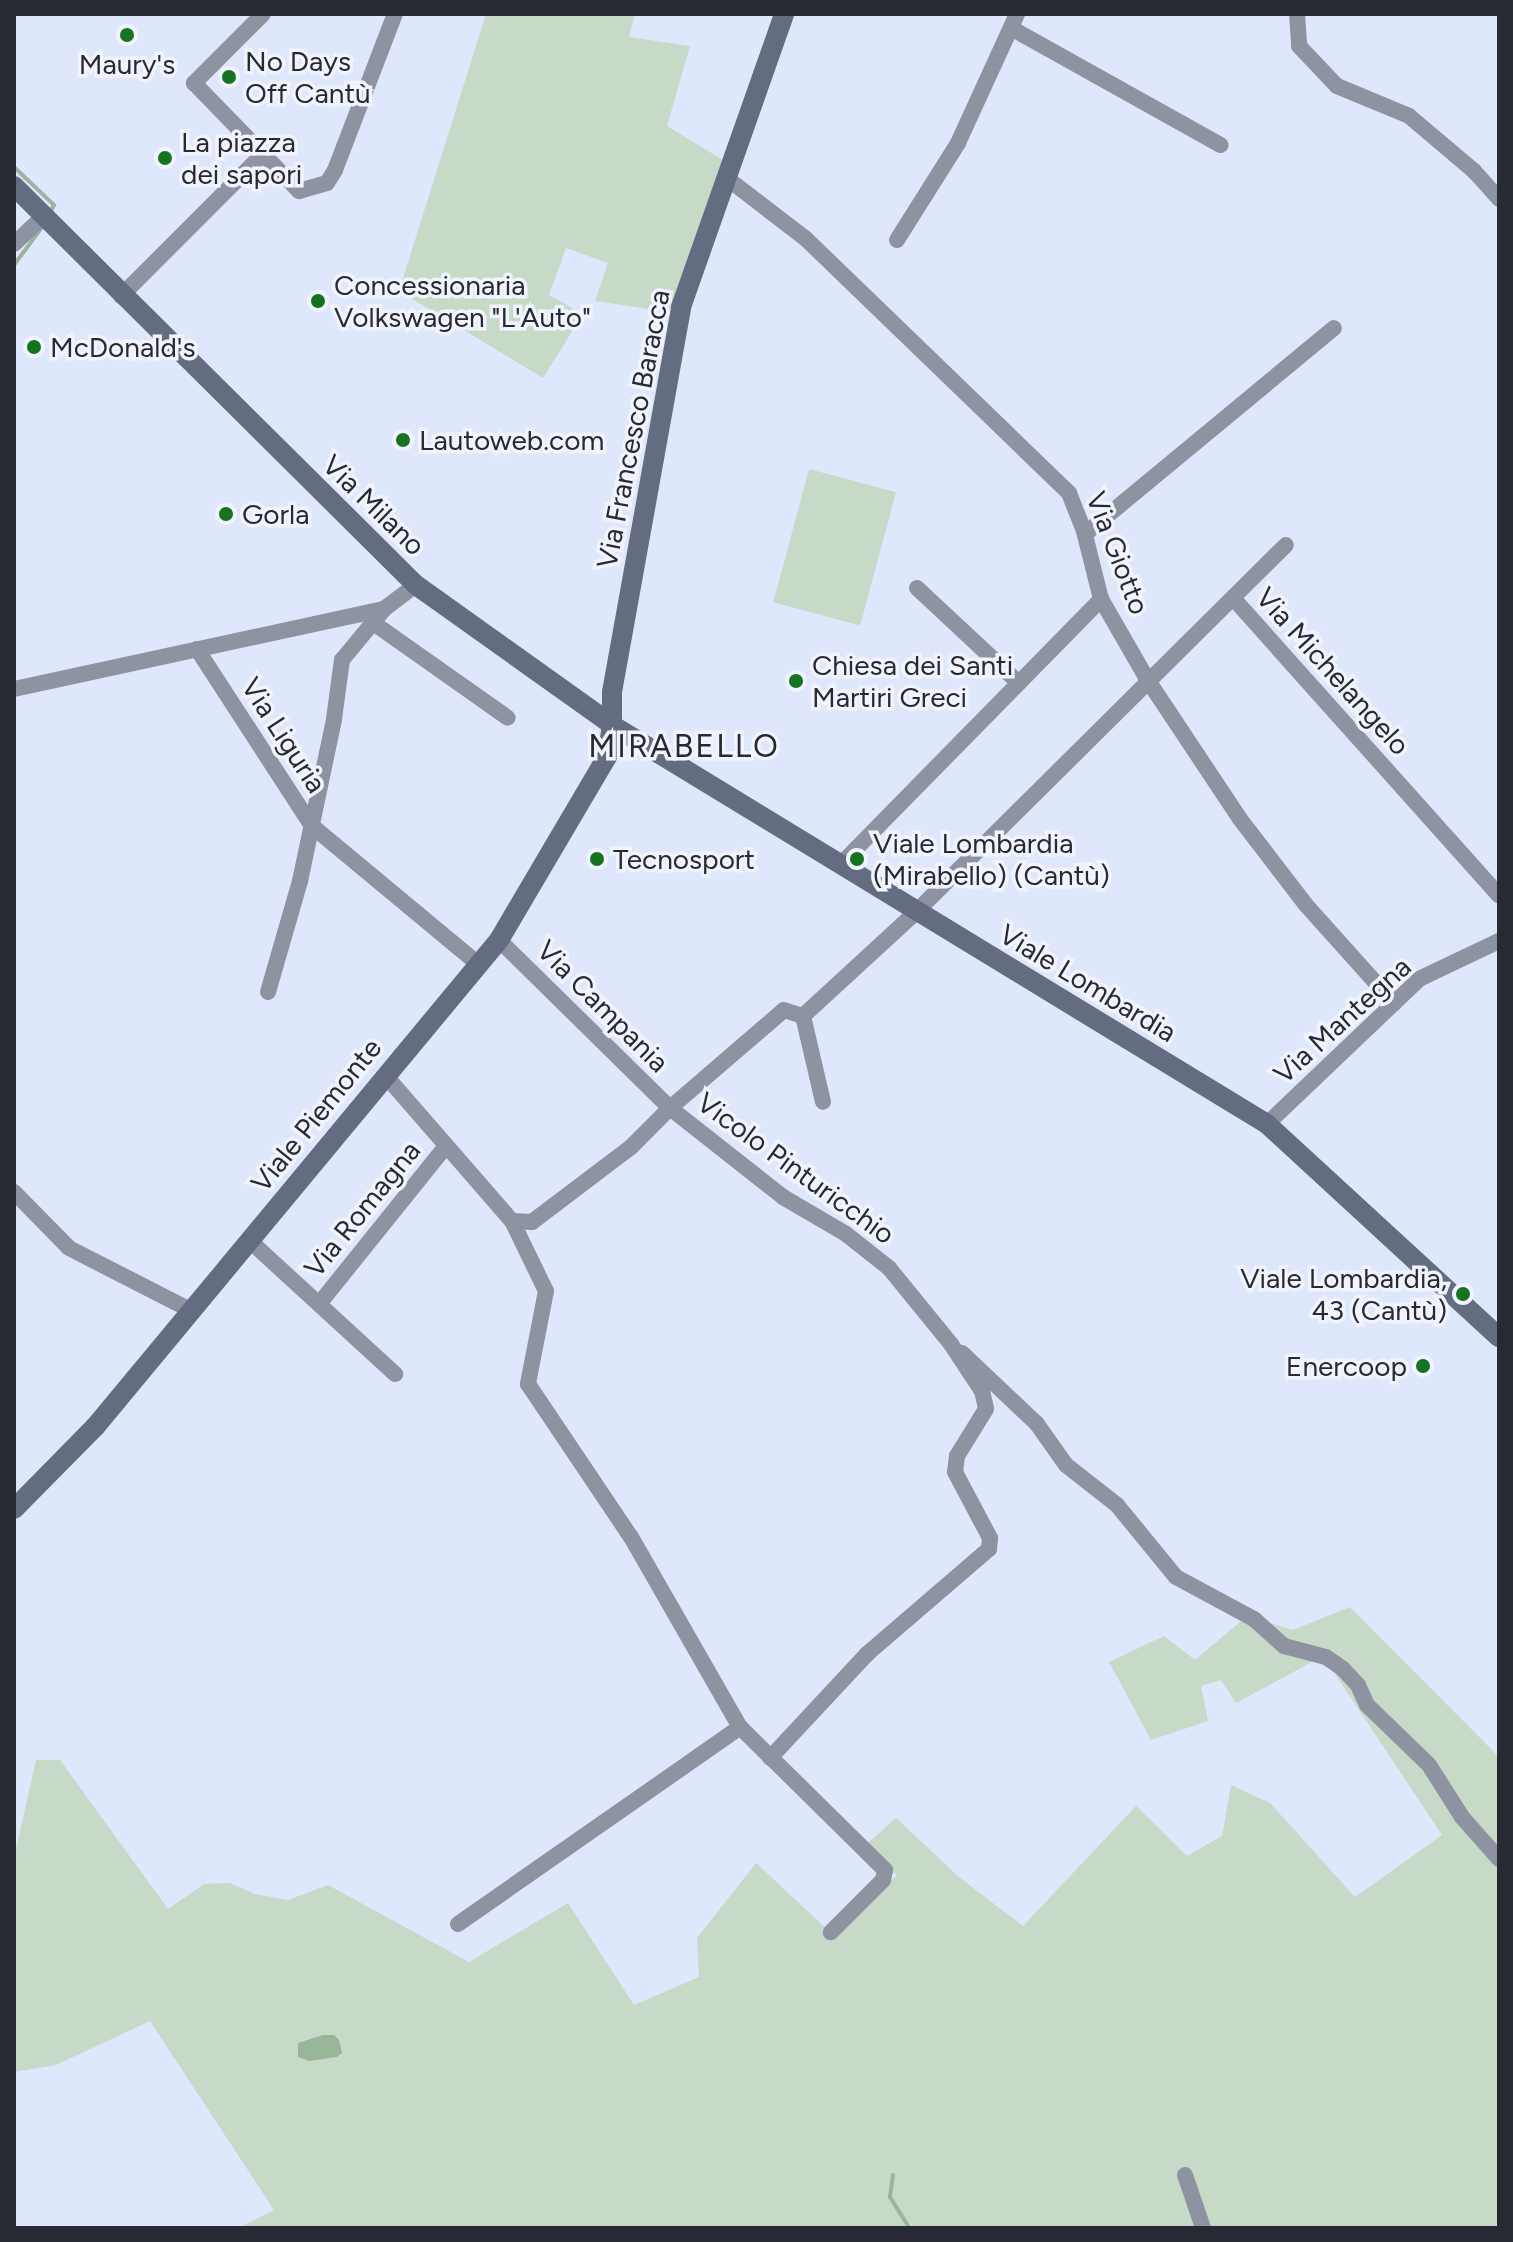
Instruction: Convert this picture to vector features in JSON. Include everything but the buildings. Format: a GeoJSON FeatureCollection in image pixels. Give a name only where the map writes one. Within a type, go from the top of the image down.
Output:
{"type":"FeatureCollection","features":[{"type":"Feature","properties":{"kind":"main road","name":"Via Francesco Baracca"},"geometry":{"type":"LineString","coordinates":[[612,725],[612,692],[681,307],[784,14]]}},
{"type":"Feature","properties":{"kind":"main road","name":"Via Milano"},"geometry":{"type":"LineString","coordinates":[[14,186],[121,296],[416,585],[612,725]]}},
{"type":"Feature","properties":{"kind":"main road","name":"Viale Lombardia"},"geometry":{"type":"LineString","coordinates":[[612,725],[1267,1124],[1499,1337]]}},
{"type":"Feature","properties":{"kind":"main road","name":"Viale Piemonte"},"geometry":{"type":"LineString","coordinates":[[14,1509],[95,1427],[499,940],[607,757],[612,725]]}},
{"type":"Feature","properties":{"kind":"street"},"geometry":{"type":"LineString","coordinates":[[263,14],[194,83],[299,191],[327,183],[335,170],[395,14]]}},
{"type":"Feature","properties":{"kind":"street"},"geometry":{"type":"LineString","coordinates":[[1297,14],[1299,46],[1337,86],[1409,116],[1474,171],[1499,199]]}},
{"type":"Feature","properties":{"kind":"street"},"geometry":{"type":"LineString","coordinates":[[897,240],[958,143],[1014,21],[1220,145]]}},
{"type":"Feature","properties":{"kind":"street"},"geometry":{"type":"LineString","coordinates":[[121,296],[262,155]]}},
{"type":"Feature","properties":{"kind":"street","name":"Via Giotto"},"geometry":{"type":"LineString","coordinates":[[728,179],[805,238],[1069,493],[1085,534],[1101,599],[1147,679],[1240,819],[1306,905],[1394,1003]]}},
{"type":"Feature","properties":{"kind":"street"},"geometry":{"type":"LineString","coordinates":[[14,244],[41,214]]}},
{"type":"Feature","properties":{"kind":"street","name":"Via Milano"},"geometry":{"type":"LineString","coordinates":[[60,234],[82,242],[118,275],[150,268]]}},
{"type":"Feature","properties":{"kind":"street"},"geometry":{"type":"LineString","coordinates":[[1085,534],[1334,328]]}},
{"type":"Feature","properties":{"kind":"street"},"geometry":{"type":"LineString","coordinates":[[1233,598],[1286,545]]}},
{"type":"Feature","properties":{"kind":"street","name":"Via Liguria"},"geometry":{"type":"LineString","coordinates":[[14,689],[384,609],[416,585]]}},
{"type":"Feature","properties":{"kind":"street"},"geometry":{"type":"LineString","coordinates":[[917,588],[1019,683]]}},
{"type":"Feature","properties":{"kind":"street","name":"Via Michelangelo"},"geometry":{"type":"LineString","coordinates":[[803,1016],[916,912],[1147,679],[1233,598],[1499,896]]}},
{"type":"Feature","properties":{"kind":"street"},"geometry":{"type":"LineString","coordinates":[[840,865],[1101,599]]}},
{"type":"Feature","properties":{"kind":"street"},"geometry":{"type":"LineString","coordinates":[[384,609],[342,660],[312,826],[478,964]]}},
{"type":"Feature","properties":{"kind":"street"},"geometry":{"type":"LineString","coordinates":[[372,622],[508,718]]}},
{"type":"Feature","properties":{"kind":"street","name":"Via Liguria"},"geometry":{"type":"LineString","coordinates":[[197,649],[312,826],[268,992]]}},
{"type":"Feature","properties":{"kind":"street","name":"Via Campania"},"geometry":{"type":"LineString","coordinates":[[499,940],[670,1108]]}},
{"type":"Feature","properties":{"kind":"street","name":"Via Mantegna"},"geometry":{"type":"LineString","coordinates":[[1267,1124],[1419,979],[1499,941]]}},
{"type":"Feature","properties":{"kind":"street"},"geometry":{"type":"LineString","coordinates":[[512,1221],[532,1222],[568,1197],[631,1147],[670,1108],[784,1010],[803,1016],[823,1102]]}},
{"type":"Feature","properties":{"kind":"street"},"geometry":{"type":"LineString","coordinates":[[385,1075],[512,1221],[546,1291],[528,1384],[631,1537],[740,1727],[885,1870],[883,1880],[831,1932]]}},
{"type":"Feature","properties":{"kind":"street","name":"Vicolo Pinturicchio"},"geometry":{"type":"LineString","coordinates":[[670,1108],[783,1197],[846,1234],[889,1268],[951,1344]]}},
{"type":"Feature","properties":{"kind":"street","name":"Via Romagna"},"geometry":{"type":"LineString","coordinates":[[319,1304],[446,1146]]}},
{"type":"Feature","properties":{"kind":"street"},"geometry":{"type":"LineString","coordinates":[[14,1192],[69,1248],[192,1311]]}},
{"type":"Feature","properties":{"kind":"street"},"geometry":{"type":"LineString","coordinates":[[250,1241],[395,1374]]}},
{"type":"Feature","properties":{"kind":"street"},"geometry":{"type":"LineString","coordinates":[[770,1758],[867,1654],[989,1549],[990,1538],[955,1472],[957,1456],[986,1409],[982,1391],[951,1344]]}},
{"type":"Feature","properties":{"kind":"street"},"geometry":{"type":"LineString","coordinates":[[951,1344],[979,1365],[1037,1424],[1066,1465],[1117,1505],[1176,1577],[1254,1619],[1284,1646],[1326,1657],[1343,1669],[1358,1685],[1367,1705],[1429,1765],[1462,1817],[1499,1859]]}},
{"type":"Feature","properties":{"kind":"street"},"geometry":{"type":"LineString","coordinates":[[458,1924],[740,1727]]}},
{"type":"Feature","properties":{"kind":"street"},"geometry":{"type":"LineString","coordinates":[[1185,2175],[1203,2228]]}},
{"type":"Feature","properties":{"kind":"shaded area"},"geometry":{"type":"Polygon","coordinates":[[[486,14],[635,14],[629,37],[690,46],[667,126],[723,160],[669,312],[595,301],[608,263],[566,248],[549,295],[583,314],[543,378],[399,291],[486,14]]]}},
{"type":"Feature","properties":{"kind":"shaded area"},"geometry":{"type":"Polygon","coordinates":[[[809,469],[896,492],[860,626],[773,602],[809,469]]]}},
{"type":"Feature","properties":{"kind":"shaded area"},"geometry":{"type":"Polygon","coordinates":[[[1350,1607],[1499,1757],[1499,2228],[238,2228],[274,2210],[150,2021],[56,2065],[14,2072],[14,1858],[36,1760],[60,1760],[168,1909],[204,1884],[230,1883],[255,1894],[288,1900],[328,1885],[469,1962],[568,1903],[634,2005],[699,1977],[697,1938],[756,1863],[832,1934],[897,1875],[868,1843],[896,1818],[959,1877],[1023,1926],[1136,1806],[1187,1856],[1222,1836],[1231,1785],[1270,1803],[1355,1897],[1442,1835],[1323,1656],[1236,1703],[1221,1680],[1201,1686],[1208,1721],[1151,1740],[1109,1662],[1164,1636],[1195,1660],[1247,1616],[1293,1630],[1350,1607]]]}},
{"type":"Feature","properties":{"kind":"shaded area"},"geometry":{"type":"Polygon","coordinates":[[[334,2035],[339,2040],[342,2053],[337,2057],[309,2061],[298,2057],[298,2043],[334,2035]]]}},
{"type":"Feature","properties":{"kind":"waterway"},"geometry":{"type":"LineString","coordinates":[[14,167],[54,205],[51,211]]}},
{"type":"Feature","properties":{"kind":"waterway"},"geometry":{"type":"LineString","coordinates":[[14,265],[43,226]]}},
{"type":"Feature","properties":{"kind":"waterway"},"geometry":{"type":"LineString","coordinates":[[893,2175],[890,2197],[909,2228]]}},
{"type":"Feature","properties":{"kind":"place","name":"Maury's"},"geometry":{"type":"Point","coordinates":[127,35]}},
{"type":"Feature","properties":{"kind":"place","name":"No Days Off Cantù"},"geometry":{"type":"Point","coordinates":[229,77]}},
{"type":"Feature","properties":{"kind":"place","name":"La piazza dei sapori"},"geometry":{"type":"Point","coordinates":[165,158]}},
{"type":"Feature","properties":{"kind":"place","name":"Concessionaria Volkswagen \"L'Auto\""},"geometry":{"type":"Point","coordinates":[318,301]}},
{"type":"Feature","properties":{"kind":"place","name":"McDonald's"},"geometry":{"type":"Point","coordinates":[34,347]}},
{"type":"Feature","properties":{"kind":"place","name":"Lautoweb.com"},"geometry":{"type":"Point","coordinates":[403,440]}},
{"type":"Feature","properties":{"kind":"place","name":"Gorla"},"geometry":{"type":"Point","coordinates":[226,514]}},
{"type":"Feature","properties":{"kind":"place","name":"Chiesa dei Santi Martiri Greci"},"geometry":{"type":"Point","coordinates":[796,681]}},
{"type":"Feature","properties":{"kind":"place","name":"Tecnosport"},"geometry":{"type":"Point","coordinates":[597,859]}},
{"type":"Feature","properties":{"kind":"place","name":"Viale Lombardia (Mirabello) (Cantù)"},"geometry":{"type":"Point","coordinates":[857,859]}},
{"type":"Feature","properties":{"kind":"place","name":"Viale Lombardia, 43 (Cantù)"},"geometry":{"type":"Point","coordinates":[1463,1294]}},
{"type":"Feature","properties":{"kind":"place","name":"Enercoop"},"geometry":{"type":"Point","coordinates":[1423,1366]}},
{"type":"Feature","properties":{"kind":"district","name":"MIRABELLO"},"geometry":{"type":"Point","coordinates":[684,746]}}]}
